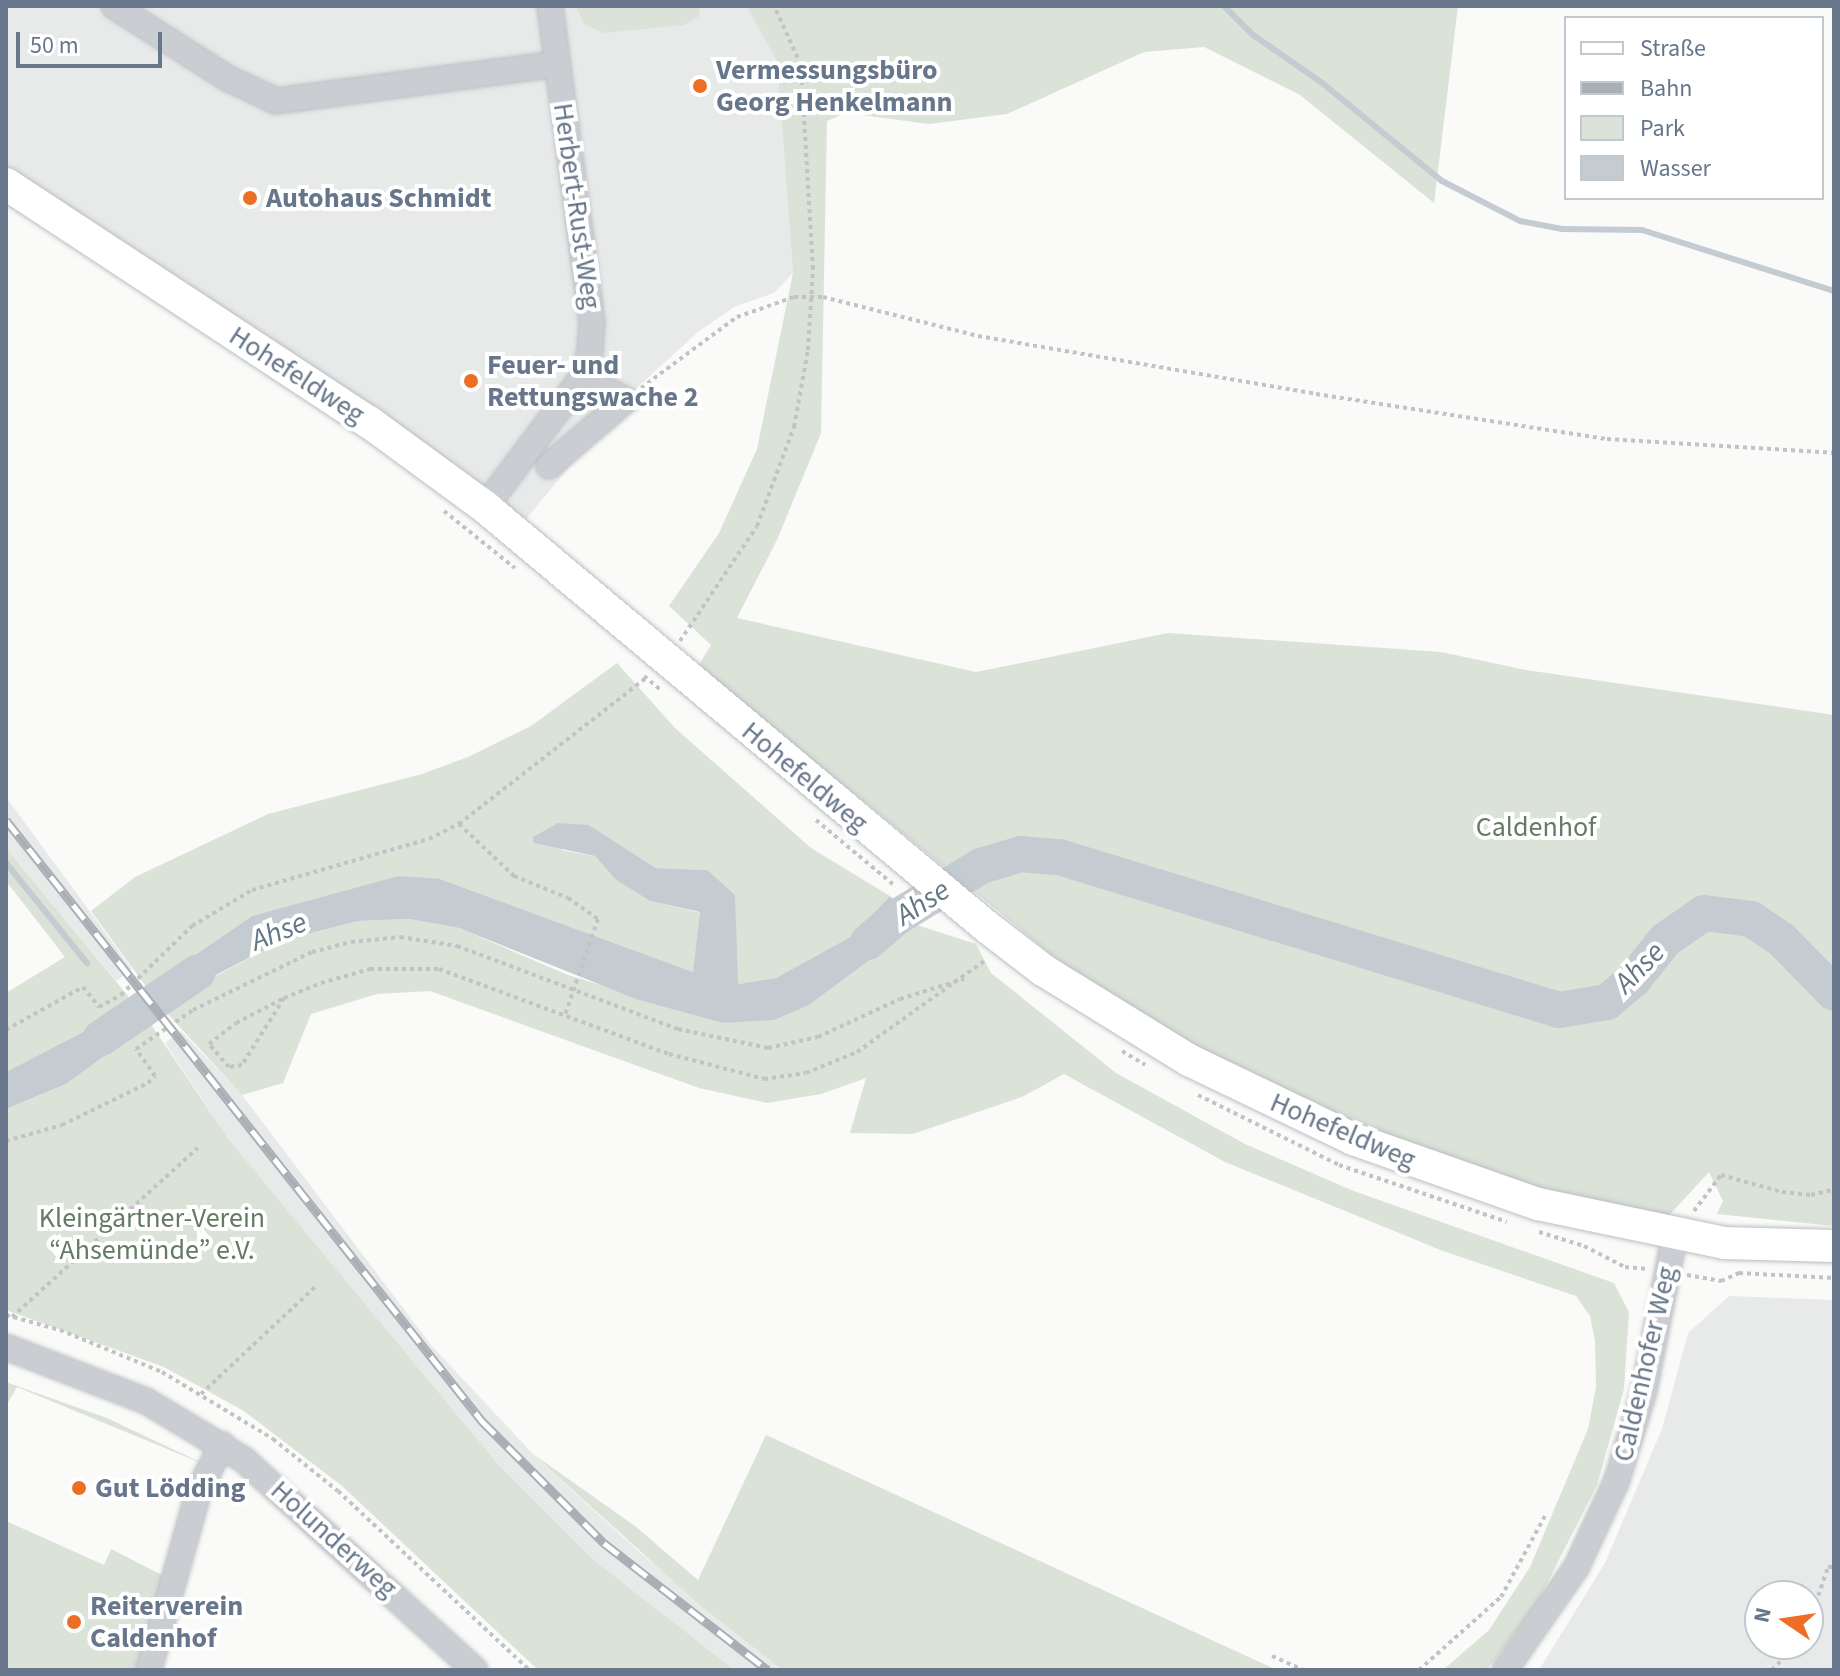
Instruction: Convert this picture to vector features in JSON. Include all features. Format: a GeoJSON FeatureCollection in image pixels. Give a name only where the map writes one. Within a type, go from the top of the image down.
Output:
{"type":"FeatureCollection","features":[{"type":"Feature","properties":{"kind":"main road","name":"Hohefeldweg"},"geometry":{"type":"LineString","coordinates":[[6,184],[369,422],[485,507],[656,668],[997,934],[1189,1060],[1353,1139],[1538,1204],[1682,1236]]}},
{"type":"Feature","properties":{"kind":"main road","name":"Caldenhofer Weg"},"geometry":{"type":"LineString","coordinates":[[1682,1236],[1834,1246]]}},
{"type":"Feature","properties":{"kind":"street","name":"Herbert-Rust-Weg"},"geometry":{"type":"LineString","coordinates":[[114,6],[251,92],[276,101],[557,64]]}},
{"type":"Feature","properties":{"kind":"street","name":"Herbert-Rust-Weg"},"geometry":{"type":"LineString","coordinates":[[485,507],[582,378],[592,322],[550,6]]}},
{"type":"Feature","properties":{"kind":"street"},"geometry":{"type":"LineString","coordinates":[[549,466],[626,400],[582,378]]}},
{"type":"Feature","properties":{"kind":"street","name":"Caldenhofer Weg"},"geometry":{"type":"LineString","coordinates":[[1505,1670],[1576,1568],[1617,1480],[1644,1391],[1667,1271],[1682,1236]]}},
{"type":"Feature","properties":{"kind":"street","name":"Holunderweg"},"geometry":{"type":"LineString","coordinates":[[6,1347],[109,1383],[222,1445],[311,1516],[475,1670]]}},
{"type":"Feature","properties":{"kind":"street"},"geometry":{"type":"LineString","coordinates":[[149,1670],[199,1490],[222,1445]]}},
{"type":"Feature","properties":{"kind":"path"},"geometry":{"type":"LineString","coordinates":[[6,1030],[83,987],[99,1007],[121,995],[192,926],[252,890],[323,866],[429,839],[459,824],[656,668],[733,569],[766,505],[800,403],[812,297],[801,65],[774,6]]}},
{"type":"Feature","properties":{"kind":"path"},"geometry":{"type":"LineString","coordinates":[[626,400],[737,317],[794,297],[812,297],[978,336],[1607,439],[1834,453]]}},
{"type":"Feature","properties":{"kind":"path"},"geometry":{"type":"LineString","coordinates":[[459,824],[514,876],[591,911],[598,919],[565,1015]]}},
{"type":"Feature","properties":{"kind":"path"},"geometry":{"type":"LineString","coordinates":[[284,998],[259,1045],[242,1065],[229,1067],[209,1044],[236,1023],[284,998],[370,969],[439,969],[669,1054],[764,1079],[806,1073],[857,1052],[964,979],[997,934]]}},
{"type":"Feature","properties":{"kind":"path"},"geometry":{"type":"LineString","coordinates":[[6,1141],[62,1125],[148,1083],[155,1076],[136,1049],[193,1010],[312,952],[400,937],[431,940],[678,1029],[768,1048],[818,1037],[900,999],[964,979]]}},
{"type":"Feature","properties":{"kind":"path"},"geometry":{"type":"LineString","coordinates":[[9,1316],[198,1148]]}},
{"type":"Feature","properties":{"kind":"path"},"geometry":{"type":"LineString","coordinates":[[1682,1236],[1701,1197],[1721,1175],[1782,1192],[1811,1195],[1832,1190]]}},
{"type":"Feature","properties":{"kind":"path"},"geometry":{"type":"LineString","coordinates":[[1667,1271],[1721,1281],[1739,1273],[1834,1278]]}},
{"type":"Feature","properties":{"kind":"path"},"geometry":{"type":"LineString","coordinates":[[201,1394],[316,1286]]}},
{"type":"Feature","properties":{"kind":"path"},"geometry":{"type":"LineString","coordinates":[[9,1316],[27,1320]]}},
{"type":"Feature","properties":{"kind":"path"},"geometry":{"type":"LineString","coordinates":[[1419,1670],[1501,1597],[1546,1514]]}},
{"type":"Feature","properties":{"kind":"path"},"geometry":{"type":"LineString","coordinates":[[1272,1656],[1304,1670]]}},
{"type":"Feature","properties":{"kind":"shaded area"},"geometry":{"type":"Polygon","coordinates":[[[6,6],[746,6],[777,61],[793,273],[774,293],[734,307],[698,332],[630,394],[526,519],[6,176],[6,6]]]}},
{"type":"Feature","properties":{"kind":"shaded area"},"geometry":{"type":"Polygon","coordinates":[[[6,797],[132,969],[116,981],[6,848],[6,797]]]}},
{"type":"Feature","properties":{"kind":"shaded area"},"geometry":{"type":"Polygon","coordinates":[[[181,1031],[242,1095],[431,1345],[533,1454],[637,1550],[783,1670],[734,1670],[667,1622],[596,1562],[498,1464],[230,1141],[165,1043],[181,1031]]]}},
{"type":"Feature","properties":{"kind":"shaded area"},"geometry":{"type":"Polygon","coordinates":[[[1729,1296],[1834,1300],[1834,1670],[1539,1670],[1605,1563],[1662,1429],[1688,1333],[1729,1296]]]}},
{"type":"Feature","properties":{"kind":"green space"},"geometry":{"type":"Polygon","coordinates":[[[576,6],[700,6],[699,16],[684,25],[604,33],[584,24],[576,6]]]}},
{"type":"Feature","properties":{"kind":"green space","name":"Caldenhof"},"geometry":{"type":"Polygon","coordinates":[[[746,6],[1458,6],[1434,203],[1300,95],[1204,47],[1144,52],[1007,114],[929,124],[846,113],[827,121],[821,433],[777,540],[737,618],[976,672],[1168,633],[1441,652],[1526,670],[1834,715],[1834,1226],[1717,1214],[1723,1201],[1709,1172],[1662,1223],[1402,1150],[1223,1070],[1087,984],[698,666],[711,645],[669,606],[719,533],[757,449],[793,273],[777,61],[746,6]]]}},
{"type":"Feature","properties":{"kind":"green space"},"geometry":{"type":"Polygon","coordinates":[[[617,663],[675,728],[811,848],[890,896],[852,936],[776,978],[738,984],[734,951],[707,870],[656,868],[589,825],[561,850],[595,856],[616,880],[650,901],[701,913],[693,972],[440,879],[252,916],[147,988],[91,911],[135,877],[268,814],[422,774],[468,757],[531,726],[617,663]]]}},
{"type":"Feature","properties":{"kind":"green space"},"geometry":{"type":"Polygon","coordinates":[[[6,848],[132,1001],[116,1015],[6,1072],[6,993],[65,957],[6,881],[6,848]]]}},
{"type":"Feature","properties":{"kind":"green space"},"geometry":{"type":"Polygon","coordinates":[[[409,919],[459,928],[568,975],[723,1023],[809,1005],[917,925],[976,944],[991,973],[1116,1073],[1245,1144],[1351,1190],[1614,1283],[1629,1312],[1624,1389],[1597,1485],[1536,1605],[1487,1670],[1443,1670],[1489,1630],[1530,1567],[1588,1429],[1596,1387],[1595,1340],[1590,1316],[1576,1296],[1443,1251],[1225,1162],[1064,1074],[1022,1097],[913,1134],[850,1133],[866,1078],[821,1094],[767,1103],[699,1088],[430,991],[377,994],[311,1014],[283,1083],[242,1095],[166,1012],[208,980],[284,940],[358,921],[409,919]]]}},
{"type":"Feature","properties":{"kind":"green space","name":"Kleingärtner-Verein “Ahsemünde” e.V."},"geometry":{"type":"Polygon","coordinates":[[[150,1023],[230,1141],[498,1464],[596,1562],[734,1670],[538,1670],[342,1486],[244,1411],[164,1367],[6,1310],[6,1109],[66,1084],[150,1023]]]}},
{"type":"Feature","properties":{"kind":"green space","name":"Reiterverein Caldenhof"},"geometry":{"type":"Polygon","coordinates":[[[6,1382],[107,1418],[202,1463],[145,1670],[6,1670],[6,1521],[104,1565],[111,1549],[162,1575],[201,1463],[17,1387],[6,1406],[6,1382]]]}},
{"type":"Feature","properties":{"kind":"green space"},"geometry":{"type":"Polygon","coordinates":[[[766,1435],[1277,1670],[783,1670],[702,1607],[533,1454],[635,1526],[698,1580],[766,1435]]]}},
{"type":"Feature","properties":{"kind":"water"},"geometry":{"type":"Polygon","coordinates":[[[558,823],[589,825],[656,868],[707,870],[735,895],[738,984],[776,978],[852,936],[890,896],[917,925],[809,1005],[774,1020],[723,1023],[636,999],[459,928],[409,919],[358,921],[284,940],[208,979],[166,1012],[147,988],[252,916],[399,876],[440,879],[693,972],[700,912],[650,901],[616,880],[595,856],[534,843],[533,837],[558,823]]]}},
{"type":"Feature","properties":{"kind":"water"},"geometry":{"type":"Polygon","coordinates":[[[132,1001],[150,1023],[66,1084],[6,1109],[6,1072],[116,1015],[132,1001]]]}},
{"type":"Feature","properties":{"kind":"waterway"},"geometry":{"type":"LineString","coordinates":[[1224,6],[1253,35],[1321,82],[1442,181],[1520,221],[1562,229],[1642,230],[1834,291]]}},
{"type":"Feature","properties":{"kind":"waterway","name":"Ahse"},"geometry":{"type":"LineString","coordinates":[[868,942],[897,917],[981,866],[1021,854],[1059,857],[1559,1010],[1607,1002],[1634,979],[1665,940],[1704,913],[1751,919],[1782,940],[1834,993]]}},
{"type":"Feature","properties":{"kind":"waterway"},"geometry":{"type":"LineString","coordinates":[[6,863],[87,963]]}},
{"type":"Feature","properties":{"kind":"waterway","name":"Ahse"},"geometry":{"type":"LineString","coordinates":[[101,1038],[198,972]]}},
{"type":"Feature","properties":{"kind":"railway"},"geometry":{"type":"LineString","coordinates":[[6,820],[482,1421],[604,1543],[768,1670]]}},
{"type":"Feature","properties":{"kind":"place","name":"Vermessungsbüro Georg Henkelmann"},"geometry":{"type":"Point","coordinates":[700,86]}},
{"type":"Feature","properties":{"kind":"place","name":"Autohaus Schmidt"},"geometry":{"type":"Point","coordinates":[250,198]}},
{"type":"Feature","properties":{"kind":"place","name":"Feuer- und Rettungswache 2"},"geometry":{"type":"Point","coordinates":[471,381]}},
{"type":"Feature","properties":{"kind":"place","name":"Gut Lödding"},"geometry":{"type":"Point","coordinates":[79,1488]}},
{"type":"Feature","properties":{"kind":"place","name":"Reiterverein Caldenhof"},"geometry":{"type":"Point","coordinates":[74,1622]}}]}
